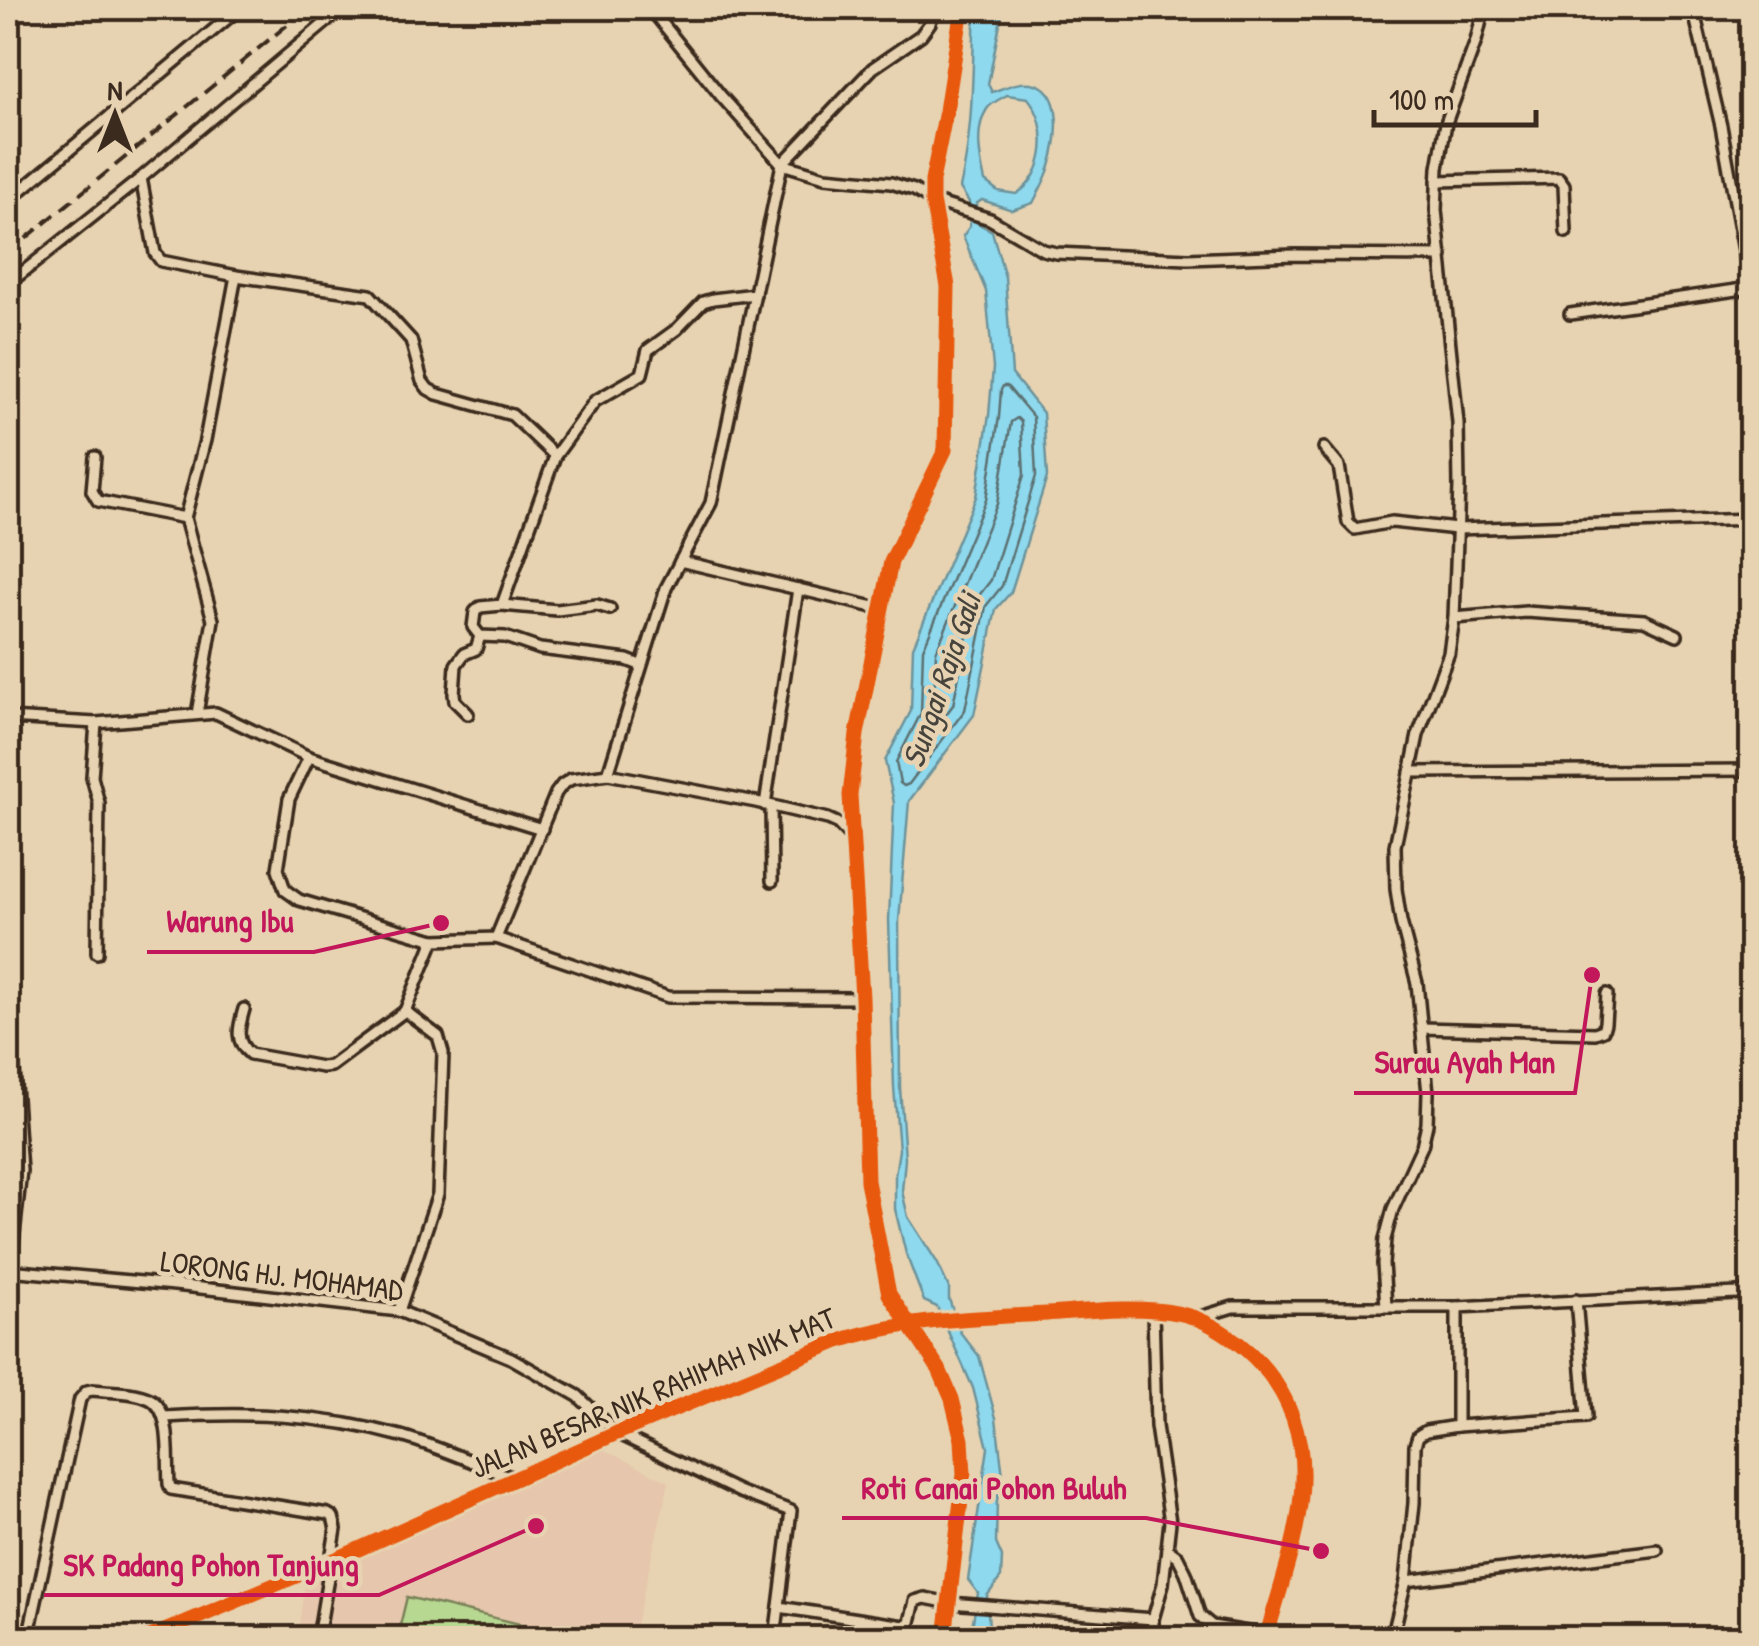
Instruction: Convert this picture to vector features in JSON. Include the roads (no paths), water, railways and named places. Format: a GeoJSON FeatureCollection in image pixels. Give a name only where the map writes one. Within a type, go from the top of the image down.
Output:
{"type":"FeatureCollection","features":[{"type":"Feature","properties":{"kind":"street"},"geometry":{"type":"LineString","coordinates":[[8,201],[240,8]]}},
{"type":"Feature","properties":{"kind":"street"},"geometry":{"type":"LineString","coordinates":[[8,284],[343,8]]}},
{"type":"Feature","properties":{"kind":"street"},"geometry":{"type":"LineString","coordinates":[[650,8],[720,96],[782,164],[825,178],[891,182],[932,201],[990,219],[1043,250],[1056,254],[1188,259],[1442,256]]}},
{"type":"Feature","properties":{"kind":"street"},"geometry":{"type":"LineString","coordinates":[[608,774],[666,586],[711,502],[782,164],[873,68],[921,35],[934,8]]}},
{"type":"Feature","properties":{"kind":"street"},"geometry":{"type":"LineString","coordinates":[[946,1638],[964,1474],[962,1440],[952,1399],[938,1369],[888,1291],[867,1181],[862,998],[850,794],[857,734],[892,560],[945,450],[948,286],[932,201],[932,181],[962,8]]}},
{"type":"Feature","properties":{"kind":"street"},"geometry":{"type":"LineString","coordinates":[[1386,1306],[1385,1239],[1422,1146],[1428,1094],[1417,982],[1396,889],[1395,846],[1418,734],[1448,654],[1454,618],[1458,423],[1436,210],[1438,181],[1446,123],[1476,42],[1484,8]]}},
{"type":"Feature","properties":{"kind":"street"},"geometry":{"type":"LineString","coordinates":[[1570,314],[1751,291],[1721,126],[1693,8]]}},
{"type":"Feature","properties":{"kind":"street"},"geometry":{"type":"LineString","coordinates":[[8,170],[23,188]]}},
{"type":"Feature","properties":{"kind":"street"},"geometry":{"type":"LineString","coordinates":[[141,178],[158,259],[236,276],[370,296],[411,340],[422,381],[428,389],[515,417],[555,456]]}},
{"type":"Feature","properties":{"kind":"street"},"geometry":{"type":"LineString","coordinates":[[1438,181],[1558,178],[1564,185],[1566,232]]}},
{"type":"Feature","properties":{"kind":"street"},"geometry":{"type":"LineString","coordinates":[[197,714],[213,620],[185,518],[205,440],[236,276]]}},
{"type":"Feature","properties":{"kind":"street"},"geometry":{"type":"LineString","coordinates":[[502,604],[555,456],[595,401],[642,374],[648,350],[678,328],[702,302],[755,294]]}},
{"type":"Feature","properties":{"kind":"street"},"geometry":{"type":"LineString","coordinates":[[1324,448],[1339,466],[1348,522],[1358,529],[1392,522],[1457,529],[1752,519]]}},
{"type":"Feature","properties":{"kind":"street"},"geometry":{"type":"LineString","coordinates":[[95,457],[92,491],[98,501],[185,518]]}},
{"type":"Feature","properties":{"kind":"street"},"geometry":{"type":"LineString","coordinates":[[680,561],[882,608]]}},
{"type":"Feature","properties":{"kind":"street"},"geometry":{"type":"LineString","coordinates":[[772,881],[768,805],[798,589]]}},
{"type":"Feature","properties":{"kind":"street"},"geometry":{"type":"LineString","coordinates":[[480,636],[473,626],[480,607],[502,604],[557,610],[598,605],[610,608]]}},
{"type":"Feature","properties":{"kind":"street"},"geometry":{"type":"LineString","coordinates":[[1454,618],[1526,612],[1646,620],[1677,635]]}},
{"type":"Feature","properties":{"kind":"street"},"geometry":{"type":"LineString","coordinates":[[480,636],[505,637],[538,648],[640,665]]}},
{"type":"Feature","properties":{"kind":"street"},"geometry":{"type":"LineString","coordinates":[[468,714],[459,707],[454,694],[455,670],[464,654],[476,648],[480,636]]}},
{"type":"Feature","properties":{"kind":"street"},"geometry":{"type":"LineString","coordinates":[[8,718],[96,723],[216,713],[309,757],[542,830]]}},
{"type":"Feature","properties":{"kind":"street"},"geometry":{"type":"LineString","coordinates":[[96,723],[92,777],[99,803],[97,953]]}},
{"type":"Feature","properties":{"kind":"street"},"geometry":{"type":"LineString","coordinates":[[309,757],[288,804],[278,869],[286,890],[298,900],[434,940],[496,938],[671,998],[862,998]]}},
{"type":"Feature","properties":{"kind":"street"},"geometry":{"type":"LineString","coordinates":[[1410,772],[1752,770]]}},
{"type":"Feature","properties":{"kind":"street"},"geometry":{"type":"LineString","coordinates":[[496,938],[556,794],[571,780],[608,774],[768,805],[831,820],[853,840]]}},
{"type":"Feature","properties":{"kind":"street"},"geometry":{"type":"LineString","coordinates":[[244,1010],[238,1037],[250,1054],[322,1067],[338,1062],[404,1012],[434,940]]}},
{"type":"Feature","properties":{"kind":"street"},"geometry":{"type":"LineString","coordinates":[[1422,1028],[1595,1033],[1603,1030],[1606,1023],[1607,994]]}},
{"type":"Feature","properties":{"kind":"street"},"geometry":{"type":"LineString","coordinates":[[399,1311],[438,1192],[443,1053],[438,1036],[404,1012]]}},
{"type":"Feature","properties":{"kind":"street"},"geometry":{"type":"LineString","coordinates":[[8,1040],[13,1054],[22,1168],[8,1270]]}},
{"type":"Feature","properties":{"kind":"street","name":"LORONG HJ. MOHAMAD"},"geometry":{"type":"LineString","coordinates":[[8,1270],[399,1311],[511,1358],[578,1396],[617,1433],[740,1492],[791,1510],[775,1638]]}},
{"type":"Feature","properties":{"kind":"street"},"geometry":{"type":"LineString","coordinates":[[1197,1318],[1233,1307],[1457,1307],[1752,1290]]}},
{"type":"Feature","properties":{"kind":"street"},"geometry":{"type":"LineString","coordinates":[[1392,1638],[1406,1581],[1414,1503],[1414,1445],[1418,1436],[1457,1426],[1586,1417],[1576,1300]]}},
{"type":"Feature","properties":{"kind":"street"},"geometry":{"type":"LineString","coordinates":[[1457,1307],[1457,1426]]}},
{"type":"Feature","properties":{"kind":"street","name":"JALAN BESAR NIK RAHIMAH NIK MAT"},"geometry":{"type":"LineString","coordinates":[[148,1638],[836,1342],[863,1333],[957,1319],[1108,1310],[1154,1310],[1197,1318],[1228,1335],[1256,1357],[1276,1380],[1291,1411],[1300,1438],[1300,1506],[1266,1637]]}},
{"type":"Feature","properties":{"kind":"street"},"geometry":{"type":"LineString","coordinates":[[1153,1638],[1170,1512],[1156,1435],[1154,1310]]}},
{"type":"Feature","properties":{"kind":"street"},"geometry":{"type":"LineString","coordinates":[[28,1638],[82,1394],[92,1390],[140,1396],[160,1407],[165,1417],[171,1489],[333,1517],[336,1522],[332,1561],[318,1638]]}},
{"type":"Feature","properties":{"kind":"street"},"geometry":{"type":"LineString","coordinates":[[165,1417],[230,1413],[319,1419],[402,1437],[516,1479]]}},
{"type":"Feature","properties":{"kind":"street"},"geometry":{"type":"LineString","coordinates":[[1167,1549],[1178,1558],[1186,1573],[1200,1616],[1212,1626],[1284,1638]]}},
{"type":"Feature","properties":{"kind":"street"},"geometry":{"type":"LineString","coordinates":[[1406,1581],[1657,1550]]}},
{"type":"Feature","properties":{"kind":"street"},"geometry":{"type":"LineString","coordinates":[[779,1608],[904,1626],[910,1622],[915,1601],[925,1598],[1153,1619]]}},
{"type":"Feature","properties":{"kind":"water","name":"Sungai Raja Gali"},"geometry":{"type":"Polygon","coordinates":[[[975,8],[1003,8],[988,84],[992,92],[1021,83],[1042,87],[1055,105],[1057,118],[1053,156],[1033,203],[1012,210],[982,200],[976,204],[977,223],[992,231],[1005,277],[1012,374],[1043,413],[1047,477],[1011,592],[996,609],[974,715],[909,801],[899,921],[900,1087],[905,1159],[902,1191],[908,1217],[949,1288],[960,1332],[979,1356],[996,1418],[1003,1476],[997,1500],[996,1543],[1002,1557],[1001,1577],[987,1596],[987,1638],[970,1638],[978,1593],[968,1580],[988,1448],[973,1388],[937,1307],[924,1301],[906,1254],[895,1209],[899,1150],[889,920],[894,803],[885,761],[911,711],[913,647],[976,497],[989,415],[993,368],[986,291],[963,236],[970,226],[969,202],[960,188],[970,121],[975,8]],[[1007,95],[991,105],[983,117],[979,145],[983,173],[985,181],[998,191],[1016,194],[1027,186],[1040,162],[1040,122],[1028,98],[1007,95]]]}},
{"type":"Feature","properties":{"kind":"railway"},"geometry":{"type":"LineString","coordinates":[[8,253],[308,8]]}},
{"type":"Feature","properties":{"kind":"place","name":"Warung Ibu"},"geometry":{"type":"Point","coordinates":[441,923]}},
{"type":"Feature","properties":{"kind":"place","name":"Surau Ayah Man"},"geometry":{"type":"Point","coordinates":[1592,975]}},
{"type":"Feature","properties":{"kind":"place","name":"SK Padang Pohon Tanjung"},"geometry":{"type":"Point","coordinates":[536,1526]}},
{"type":"Feature","properties":{"kind":"place","name":"Roti Canai Pohon Buluh"},"geometry":{"type":"Point","coordinates":[1321,1551]}}]}
